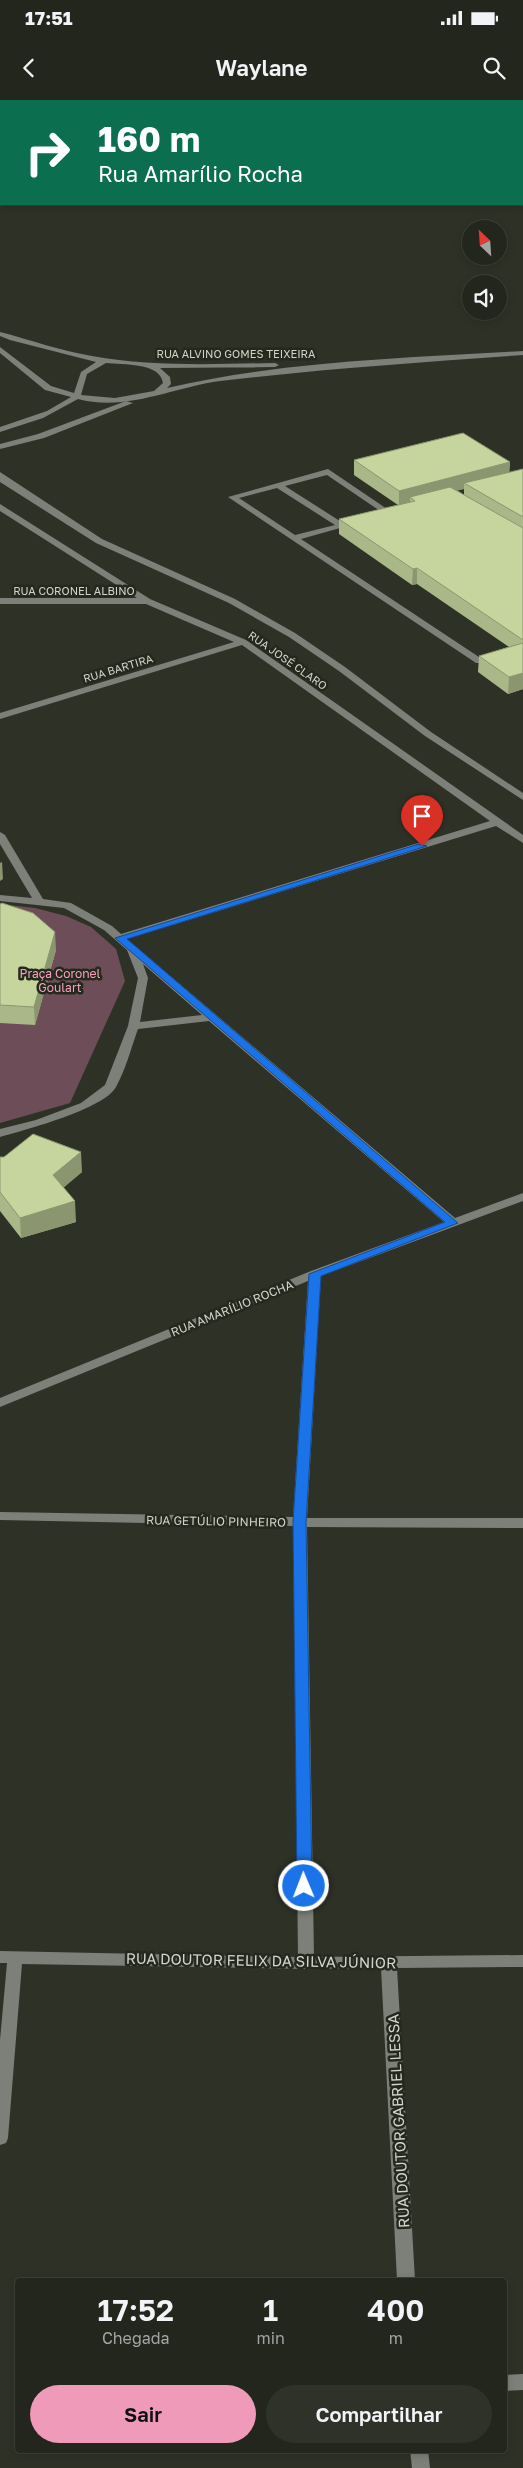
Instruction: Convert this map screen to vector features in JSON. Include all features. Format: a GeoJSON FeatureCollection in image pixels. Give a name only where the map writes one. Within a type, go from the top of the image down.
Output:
{"type":"FeatureCollection","features":[{"type":"Feature","properties":{"kind":"street","name":"RUA ALVINO GOMES TEIXEIRA"},"geometry":{"type":"LineString","coordinates":[[0,334],[57,351],[107,361],[176,367],[355,364]]}},
{"type":"Feature","properties":{"kind":"street","name":"RUA ALVINO GOMES TEIXEIRA"},"geometry":{"type":"LineString","coordinates":[[0,349],[48,388],[78,396],[115,400],[217,379],[355,364],[523,353]]}},
{"type":"Feature","properties":{"kind":"street"},"geometry":{"type":"LineString","coordinates":[[0,430],[51,413],[78,396],[81,377],[86,370],[107,361]]}},
{"type":"Feature","properties":{"kind":"street"},"geometry":{"type":"LineString","coordinates":[[0,447],[41,436],[156,393],[167,384],[166,377],[153,365]]}},
{"type":"Feature","properties":{"kind":"street"},"geometry":{"type":"LineString","coordinates":[[389,513],[328,472],[232,497],[479,661]]}},
{"type":"Feature","properties":{"kind":"street","name":"RUA JOSÉ CLARO"},"geometry":{"type":"LineString","coordinates":[[0,475],[4,480],[98,541],[232,601],[292,635],[342,669],[428,734],[523,797]]}},
{"type":"Feature","properties":{"kind":"street"},"geometry":{"type":"LineString","coordinates":[[278,485],[342,526]]}},
{"type":"Feature","properties":{"kind":"street","name":"RUA JOSÉ CLARO"},"geometry":{"type":"LineString","coordinates":[[0,507],[148,601],[243,642],[523,840]]}},
{"type":"Feature","properties":{"kind":"street"},"geometry":{"type":"LineString","coordinates":[[294,538],[361,520]]}},
{"type":"Feature","properties":{"kind":"street","name":"RUA CORONEL ALBINO"},"geometry":{"type":"LineString","coordinates":[[0,601],[148,601]]}},
{"type":"Feature","properties":{"kind":"street","name":"RUA BARTIRA"},"geometry":{"type":"LineString","coordinates":[[0,716],[243,642]]}},
{"type":"Feature","properties":{"kind":"street"},"geometry":{"type":"LineString","coordinates":[[120,938],[498,822]]}},
{"type":"Feature","properties":{"kind":"street"},"geometry":{"type":"LineString","coordinates":[[0,835],[39,901]]}},
{"type":"Feature","properties":{"kind":"street"},"geometry":{"type":"LineString","coordinates":[[0,898],[67,905],[108,928],[453,1223]]}},
{"type":"Feature","properties":{"kind":"street"},"geometry":{"type":"LineString","coordinates":[[0,1133],[40,1122],[85,1105],[110,1087],[134,1026],[143,978],[132,949]]}},
{"type":"Feature","properties":{"kind":"street"},"geometry":{"type":"LineString","coordinates":[[134,1026],[210,1017]]}},
{"type":"Feature","properties":{"kind":"street","name":"RUA AMARÍLIO ROCHA"},"geometry":{"type":"LineString","coordinates":[[0,1403],[315,1274],[523,1197]]}},
{"type":"Feature","properties":{"kind":"street"},"geometry":{"type":"LineString","coordinates":[[306,1963],[300,1522],[315,1274]]}},
{"type":"Feature","properties":{"kind":"street","name":"RUA GETÚLIO PINHEIRO"},"geometry":{"type":"LineString","coordinates":[[0,1516],[300,1522],[523,1523]]}},
{"type":"Feature","properties":{"kind":"street"},"geometry":{"type":"LineString","coordinates":[[0,2138],[7,1957]]}},
{"type":"Feature","properties":{"kind":"street","name":"RUA DOUTOR FELIX DA SILVA JÚNIOR"},"geometry":{"type":"LineString","coordinates":[[7,1957],[306,1963],[523,1961]]}},
{"type":"Feature","properties":{"kind":"street","name":"RUA DOUTOR GABRIEL LESSA"},"geometry":{"type":"LineString","coordinates":[[389,1962],[406,2278]]}},
{"type":"Feature","properties":{"kind":"street"},"geometry":{"type":"LineString","coordinates":[[507,2383],[523,2382]]}},
{"type":"Feature","properties":{"kind":"street"},"geometry":{"type":"LineString","coordinates":[[419,2453],[421,2468]]}},
{"type":"Feature","properties":{"kind":"green space","name":"Praça Coronel Goulart"},"geometry":{"type":"Polygon","coordinates":[[[0,904],[35,908],[66,916],[91,927],[116,949],[125,981],[70,1103],[0,1123],[0,904]]]}},
{"type":"Feature","properties":{"kind":"building"},"geometry":{"type":"Polygon","coordinates":[[[463,433],[510,462],[399,491],[354,460],[463,433]]]}},
{"type":"Feature","properties":{"kind":"building"},"geometry":{"type":"Polygon","coordinates":[[[523,469],[523,517],[464,483],[523,469]]]}},
{"type":"Feature","properties":{"kind":"building"},"geometry":{"type":"Polygon","coordinates":[[[450,487],[523,528],[523,640],[417,568],[413,569],[339,519],[415,501],[410,497],[450,487]]]}},
{"type":"Feature","properties":{"kind":"building"},"geometry":{"type":"Polygon","coordinates":[[[523,643],[523,673],[509,677],[479,656],[523,643]]]}},
{"type":"Feature","properties":{"kind":"building"},"geometry":{"type":"Polygon","coordinates":[[[0,904],[33,913],[55,932],[34,1007],[0,1005],[0,904]]]}},
{"type":"Feature","properties":{"kind":"building"},"geometry":{"type":"Polygon","coordinates":[[[33,1134],[81,1152],[53,1175],[75,1201],[20,1218],[0,1192],[0,1157],[4,1157],[33,1134]]]}},
{"type":"Feature","properties":{"kind":"route"},"geometry":{"type":"LineString","coordinates":[[304,1886],[300,1522],[315,1274],[453,1223],[120,938],[422,846]]}}]}
